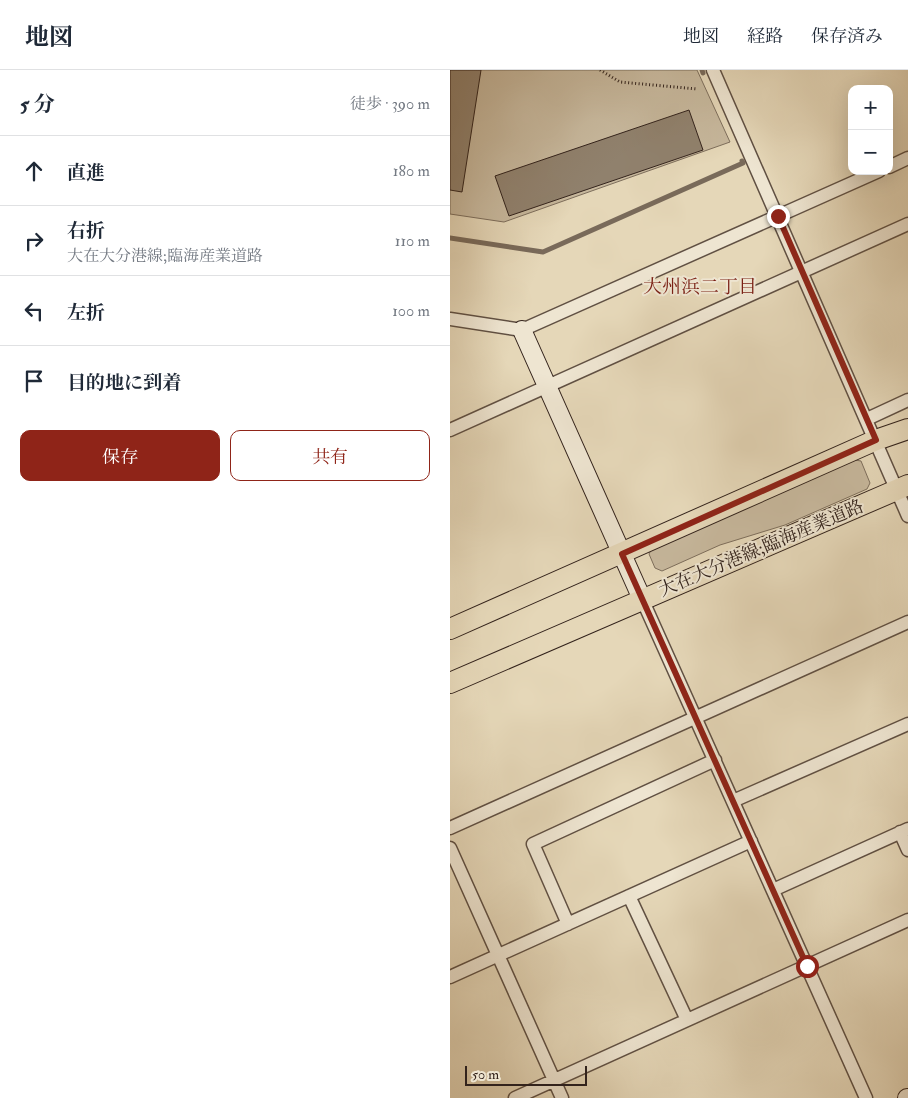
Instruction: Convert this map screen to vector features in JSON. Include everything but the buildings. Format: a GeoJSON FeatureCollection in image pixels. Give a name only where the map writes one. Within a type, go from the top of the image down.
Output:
{"type":"FeatureCollection","features":[{"type":"Feature","properties":{"kind":"main road"},"geometry":{"type":"LineString","coordinates":[[450,629],[876,440],[908,429]]}},
{"type":"Feature","properties":{"kind":"main road","name":"大在大分港線;臨海産業道路"},"geometry":{"type":"LineString","coordinates":[[450,684],[642,599],[903,488]]}},
{"type":"Feature","properties":{"kind":"street"},"geometry":{"type":"LineString","coordinates":[[714,70],[876,440],[903,488],[908,514]]}},
{"type":"Feature","properties":{"kind":"street"},"geometry":{"type":"LineString","coordinates":[[893,165],[908,158]]}},
{"type":"Feature","properties":{"kind":"street"},"geometry":{"type":"LineString","coordinates":[[450,319],[522,330],[870,175]]}},
{"type":"Feature","properties":{"kind":"street"},"geometry":{"type":"LineString","coordinates":[[450,430],[908,224]]}},
{"type":"Feature","properties":{"kind":"street"},"geometry":{"type":"LineString","coordinates":[[522,330],[866,1098]]}},
{"type":"Feature","properties":{"kind":"street"},"geometry":{"type":"LineString","coordinates":[[867,419],[908,400]]}},
{"type":"Feature","properties":{"kind":"street"},"geometry":{"type":"LineString","coordinates":[[450,828],[908,622]]}},
{"type":"Feature","properties":{"kind":"street"},"geometry":{"type":"LineString","coordinates":[[733,801],[908,724]]}},
{"type":"Feature","properties":{"kind":"street"},"geometry":{"type":"LineString","coordinates":[[568,924],[533,844],[715,760]]}},
{"type":"Feature","properties":{"kind":"street"},"geometry":{"type":"LineString","coordinates":[[773,890],[904,831],[908,850]]}},
{"type":"Feature","properties":{"kind":"street"},"geometry":{"type":"LineString","coordinates":[[450,977],[751,841]]}},
{"type":"Feature","properties":{"kind":"street"},"geometry":{"type":"LineString","coordinates":[[450,848],[562,1098]]}},
{"type":"Feature","properties":{"kind":"street"},"geometry":{"type":"LineString","coordinates":[[629,896],[687,1020]]}},
{"type":"Feature","properties":{"kind":"street"},"geometry":{"type":"LineString","coordinates":[[515,1098],[908,920]]}},
{"type":"Feature","properties":{"kind":"path"},"geometry":{"type":"LineString","coordinates":[[600,70],[620,82],[697,89]]}},
{"type":"Feature","properties":{"kind":"shaded area"},"geometry":{"type":"Polygon","coordinates":[[[450,70],[697,70],[730,142],[504,222],[450,214],[450,70]]]}},
{"type":"Feature","properties":{"kind":"shaded area"},"geometry":{"type":"Polygon","coordinates":[[[855,460],[861,461],[870,483],[867,489],[785,525],[720,545],[662,571],[655,568],[649,554],[651,550],[855,460]]]}},
{"type":"Feature","properties":{"kind":"waterway"},"geometry":{"type":"LineString","coordinates":[[450,238],[543,252],[743,163],[742,161]]}},
{"type":"Feature","properties":{"kind":"district","name":"大州浜二丁目"},"geometry":{"type":"Point","coordinates":[700,286]}},
{"type":"Feature","properties":{"kind":"route"},"geometry":{"type":"LineString","coordinates":[[778,216],[876,440],[622,554],[807,966]]}}]}
